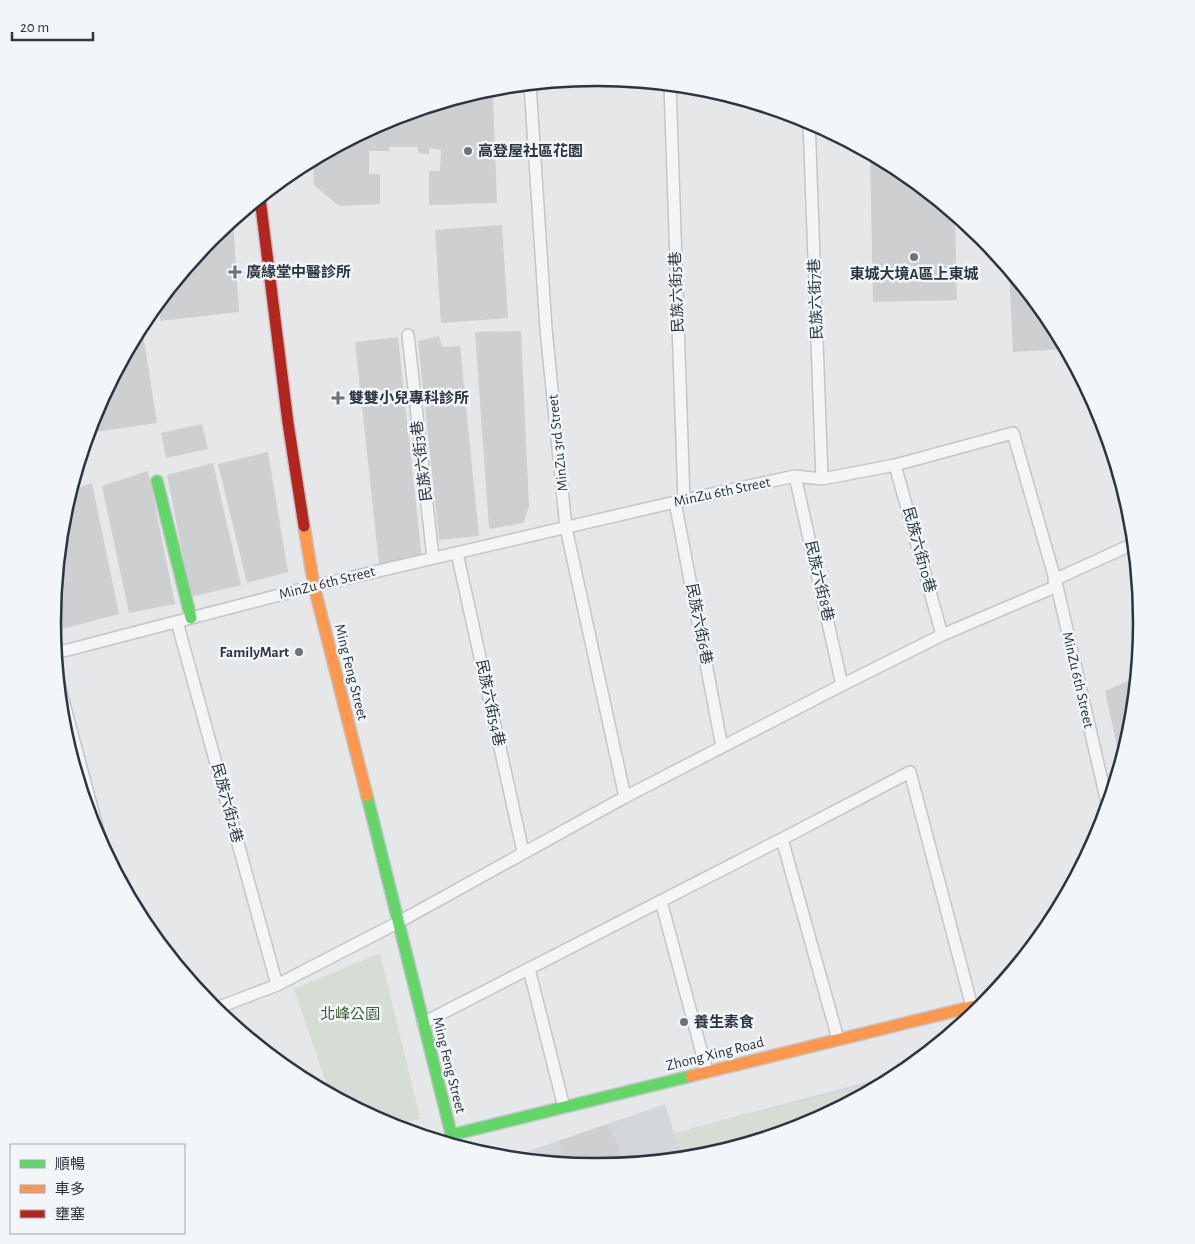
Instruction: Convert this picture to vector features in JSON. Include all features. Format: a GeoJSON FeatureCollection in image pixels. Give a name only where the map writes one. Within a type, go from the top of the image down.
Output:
{"type":"FeatureCollection","features":[{"type":"Feature","properties":{"kind":"street","name":"Ming Feng Street"},"geometry":{"type":"LineString","coordinates":[[261,205],[288,423],[314,586],[450,1137]]}},
{"type":"Feature","properties":{"kind":"street"},"geometry":{"type":"LineString","coordinates":[[157,481],[191,618]]}},
{"type":"Feature","properties":{"kind":"street","name":"Zhong Xing Road"},"geometry":{"type":"LineString","coordinates":[[453,1138],[564,1106],[970,1007]]}},
{"type":"Feature","properties":{"kind":"lane","name":"MinZu 3rd Street"},"geometry":{"type":"LineString","coordinates":[[530,90],[546,329],[566,528],[625,797]]}},
{"type":"Feature","properties":{"kind":"lane","name":"民族六街5巷"},"geometry":{"type":"LineString","coordinates":[[670,91],[679,502]]}},
{"type":"Feature","properties":{"kind":"lane","name":"民族六街7巷"},"geometry":{"type":"LineString","coordinates":[[809,130],[822,479]]}},
{"type":"Feature","properties":{"kind":"lane","name":"民族六街3巷"},"geometry":{"type":"LineString","coordinates":[[408,335],[434,558]]}},
{"type":"Feature","properties":{"kind":"lane","name":"MinZu 6th Street"},"geometry":{"type":"LineString","coordinates":[[62,652],[314,586],[434,558],[795,476],[822,479],[896,465],[1014,433],[1055,583],[1105,794]]}},
{"type":"Feature","properties":{"kind":"lane","name":"民族六街10巷"},"geometry":{"type":"LineString","coordinates":[[896,465],[942,635]]}},
{"type":"Feature","properties":{"kind":"lane","name":"民族六街8巷"},"geometry":{"type":"LineString","coordinates":[[795,476],[842,685]]}},
{"type":"Feature","properties":{"kind":"lane","name":"民族六街6巷"},"geometry":{"type":"LineString","coordinates":[[679,502],[722,747]]}},
{"type":"Feature","properties":{"kind":"lane"},"geometry":{"type":"LineString","coordinates":[[223,1006],[277,985],[397,923],[625,797],[842,685],[1128,546]]}},
{"type":"Feature","properties":{"kind":"lane","name":"民族六街54巷"},"geometry":{"type":"LineString","coordinates":[[457,553],[523,852]]}},
{"type":"Feature","properties":{"kind":"lane","name":"民族六街2巷"},"geometry":{"type":"LineString","coordinates":[[177,622],[277,985]]}},
{"type":"Feature","properties":{"kind":"lane"},"geometry":{"type":"LineString","coordinates":[[423,1023],[782,840],[910,772],[972,1006]]}},
{"type":"Feature","properties":{"kind":"lane"},"geometry":{"type":"LineString","coordinates":[[782,840],[838,1039]]}},
{"type":"Feature","properties":{"kind":"lane"},"geometry":{"type":"LineString","coordinates":[[661,901],[707,1072]]}},
{"type":"Feature","properties":{"kind":"lane"},"geometry":{"type":"LineString","coordinates":[[529,969],[564,1106]]}},
{"type":"Feature","properties":{"kind":"shaded area"},"geometry":{"type":"Polygon","coordinates":[[[876,1080],[835,1103],[770,1130],[702,1148],[633,1157],[562,1157],[523,1153],[665,1104],[674,1133],[876,1080]]]}},
{"type":"Feature","properties":{"kind":"green space","name":"北峰公園"},"geometry":{"type":"Polygon","coordinates":[[[380,953],[420,1118],[406,1123],[360,1103],[327,1085],[294,989],[380,953]]]}},
{"type":"Feature","properties":{"kind":"green space"},"geometry":{"type":"Polygon","coordinates":[[[868,1085],[835,1103],[803,1117],[770,1130],[736,1140],[680,1152],[674,1133],[868,1085]]]}},
{"type":"Feature","properties":{"kind":"building","name":"高登屋社區花園"},"geometry":{"type":"Polygon","coordinates":[[[493,96],[497,203],[429,205],[429,171],[440,171],[441,150],[429,148],[429,154],[418,153],[418,147],[389,147],[390,151],[369,151],[369,174],[380,174],[380,204],[339,206],[314,185],[313,168],[360,141],[425,114],[493,96]]]}},
{"type":"Feature","properties":{"kind":"building","name":"東城大境A區上東城"},"geometry":{"type":"Polygon","coordinates":[[[870,161],[924,197],[955,223],[957,300],[873,302],[870,161]]]}},
{"type":"Feature","properties":{"kind":"building"},"geometry":{"type":"Polygon","coordinates":[[[502,225],[508,318],[441,323],[435,230],[502,225]]]}},
{"type":"Feature","properties":{"kind":"building"},"geometry":{"type":"Polygon","coordinates":[[[234,229],[239,312],[160,321],[160,313],[194,268],[234,229]]]}},
{"type":"Feature","properties":{"kind":"building"},"geometry":{"type":"Polygon","coordinates":[[[1009,279],[1059,349],[1013,352],[1009,279]]]}},
{"type":"Feature","properties":{"kind":"building"},"geometry":{"type":"Polygon","coordinates":[[[521,331],[529,507],[523,523],[489,529],[475,332],[521,331]]]}},
{"type":"Feature","properties":{"kind":"building"},"geometry":{"type":"Polygon","coordinates":[[[439,336],[442,347],[460,346],[479,536],[439,540],[418,341],[439,336]]]}},
{"type":"Feature","properties":{"kind":"building"},"geometry":{"type":"Polygon","coordinates":[[[143,337],[157,423],[97,432],[117,385],[143,337]]]}},
{"type":"Feature","properties":{"kind":"building"},"geometry":{"type":"Polygon","coordinates":[[[398,337],[422,559],[379,564],[355,342],[398,337]]]}},
{"type":"Feature","properties":{"kind":"building"},"geometry":{"type":"Polygon","coordinates":[[[202,424],[208,449],[166,458],[161,433],[202,424]]]}},
{"type":"Feature","properties":{"kind":"building"},"geometry":{"type":"Polygon","coordinates":[[[268,452],[288,572],[247,583],[218,464],[268,452]]]}},
{"type":"Feature","properties":{"kind":"building"},"geometry":{"type":"Polygon","coordinates":[[[213,463],[241,585],[191,597],[167,475],[213,463]]]}},
{"type":"Feature","properties":{"kind":"building"},"geometry":{"type":"Polygon","coordinates":[[[148,471],[175,604],[129,613],[102,486],[148,471]]]}},
{"type":"Feature","properties":{"kind":"building"},"geometry":{"type":"Polygon","coordinates":[[[92,483],[119,614],[61,629],[62,587],[66,552],[79,487],[92,483]]]}},
{"type":"Feature","properties":{"kind":"building"},"geometry":{"type":"Polygon","coordinates":[[[1130,680],[1118,749],[1105,691],[1130,680]]]}},
{"type":"Feature","properties":{"kind":"building"},"geometry":{"type":"Polygon","coordinates":[[[607,1124],[618,1145],[621,1157],[563,1157],[559,1141],[607,1124]]]}},
{"type":"Feature","properties":{"kind":"traffic: fast"},"geometry":{"type":"LineString","coordinates":[[157,481],[191,618]]}},
{"type":"Feature","properties":{"kind":"traffic: fast"},"geometry":{"type":"LineString","coordinates":[[367,796],[452,1138]]}},
{"type":"Feature","properties":{"kind":"traffic: fast"},"geometry":{"type":"LineString","coordinates":[[451,1135],[691,1076]]}},
{"type":"Feature","properties":{"kind":"traffic: slow"},"geometry":{"type":"LineString","coordinates":[[304,526],[314,586],[367,796]]}},
{"type":"Feature","properties":{"kind":"traffic: slow"},"geometry":{"type":"LineString","coordinates":[[691,1076],[970,1007]]}},
{"type":"Feature","properties":{"kind":"traffic: jam"},"geometry":{"type":"LineString","coordinates":[[261,205],[288,423],[304,526]]}},
{"type":"Feature","properties":{"kind":"place","name":"高登屋社區花園"},"geometry":{"type":"Point","coordinates":[468,151]}},
{"type":"Feature","properties":{"kind":"place","name":"東城大境A區上東城"},"geometry":{"type":"Point","coordinates":[914,257]}},
{"type":"Feature","properties":{"kind":"place","name":"廣緣堂中醫診所"},"geometry":{"type":"Point","coordinates":[235,272]}},
{"type":"Feature","properties":{"kind":"place","name":"雙雙小兒專科診所"},"geometry":{"type":"Point","coordinates":[338,398]}},
{"type":"Feature","properties":{"kind":"place","name":"FamilyMart"},"geometry":{"type":"Point","coordinates":[299,652]}},
{"type":"Feature","properties":{"kind":"place","name":"養生素食"},"geometry":{"type":"Point","coordinates":[684,1022]}}]}
